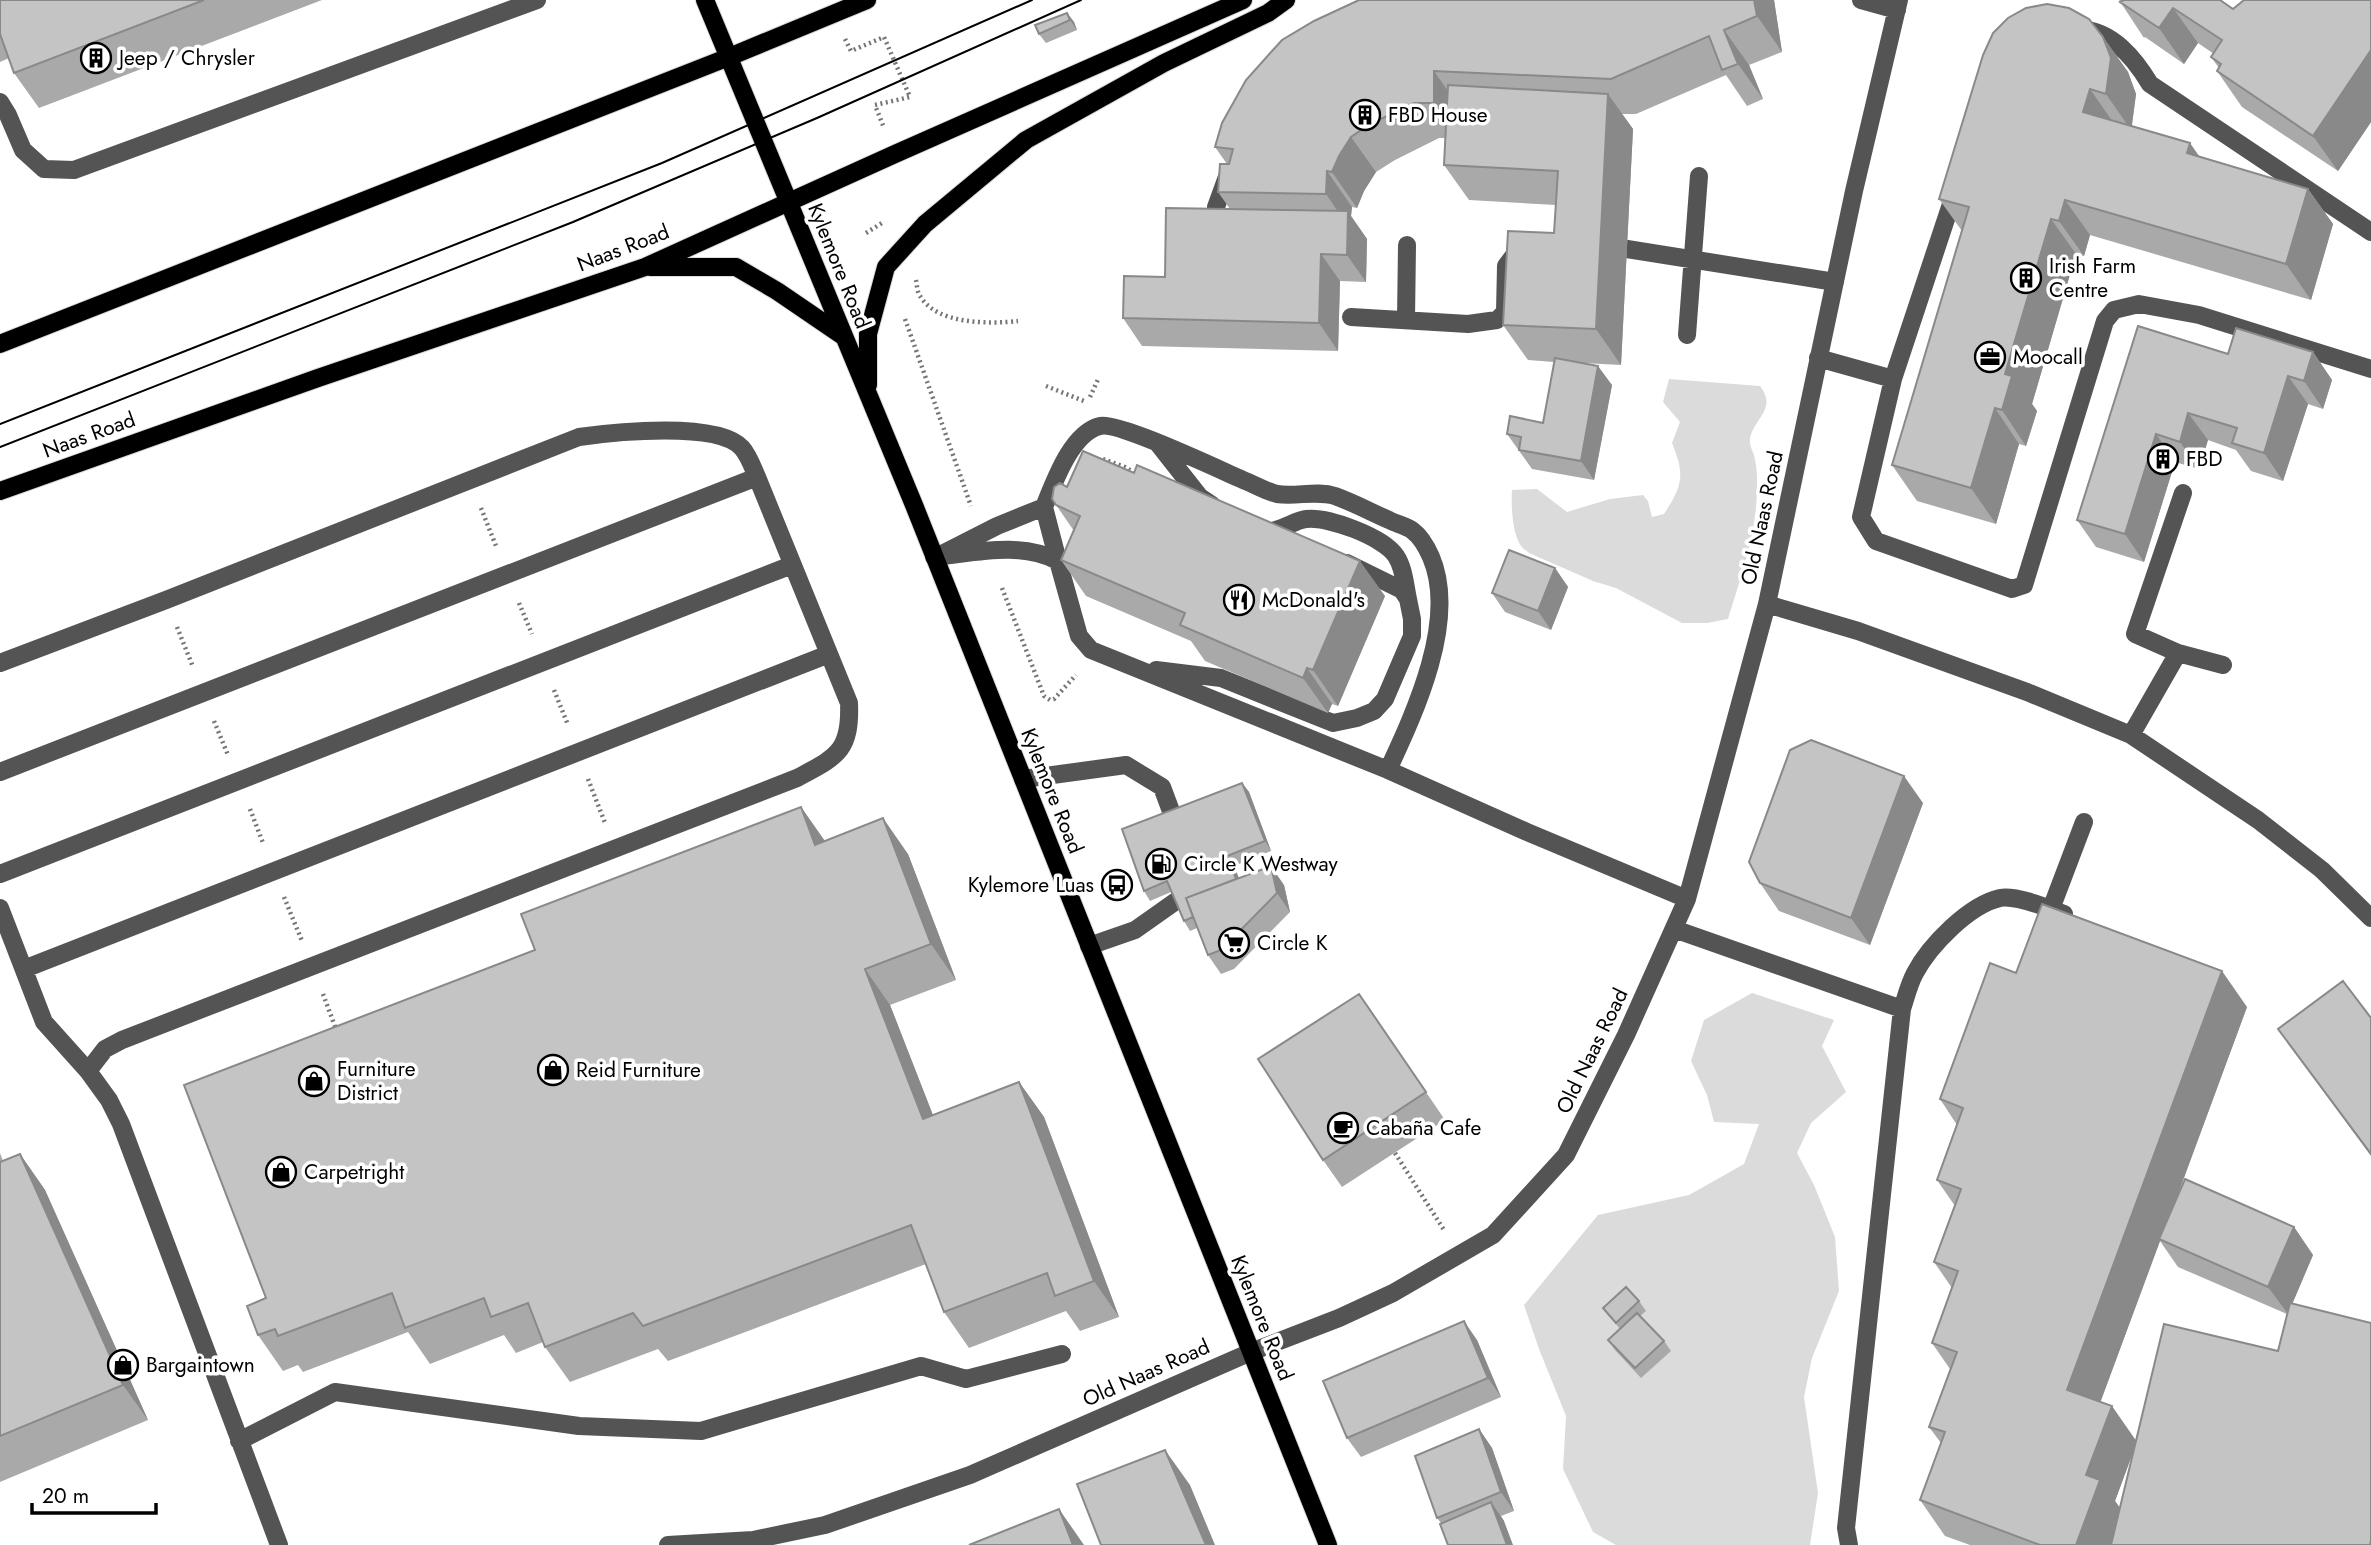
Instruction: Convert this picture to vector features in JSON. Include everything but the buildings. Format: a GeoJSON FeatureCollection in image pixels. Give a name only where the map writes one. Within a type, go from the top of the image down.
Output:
{"type":"FeatureCollection","features":[{"type":"Feature","properties":{"kind":"main road","name":"Kylemore Road"},"geometry":{"type":"LineString","coordinates":[[705,0],[934,557],[1328,1545]]}},
{"type":"Feature","properties":{"kind":"main road"},"geometry":{"type":"LineString","coordinates":[[0,344],[867,0]]}},
{"type":"Feature","properties":{"kind":"main road","name":"Naas Road"},"geometry":{"type":"LineString","coordinates":[[0,491],[318,378],[645,267],[1243,0]]}},
{"type":"Feature","properties":{"kind":"main road"},"geometry":{"type":"LineString","coordinates":[[868,394],[868,334],[886,267],[925,224],[1026,140],[1164,63],[1268,13],[1286,0]]}},
{"type":"Feature","properties":{"kind":"main road"},"geometry":{"type":"LineString","coordinates":[[645,267],[736,267],[844,336]]}},
{"type":"Feature","properties":{"kind":"street"},"geometry":{"type":"LineString","coordinates":[[0,102],[23,150],[44,169],[75,170],[537,0]]}},
{"type":"Feature","properties":{"kind":"street"},"geometry":{"type":"LineString","coordinates":[[1861,0],[1898,5]]}},
{"type":"Feature","properties":{"kind":"street","name":"Old Naas Road"},"geometry":{"type":"LineString","coordinates":[[668,1545],[753,1540],[825,1525],[970,1475],[1251,1352],[1350,1313],[1393,1293],[1493,1235],[1566,1155],[1626,1035],[1687,899],[1768,604],[1818,358],[1898,5]]}},
{"type":"Feature","properties":{"kind":"street"},"geometry":{"type":"LineString","coordinates":[[2058,29],[2090,30],[2111,40],[2134,58],[2150,84],[2371,232]]}},
{"type":"Feature","properties":{"kind":"street"},"geometry":{"type":"LineString","coordinates":[[1216,207],[1233,161]]}},
{"type":"Feature","properties":{"kind":"street"},"geometry":{"type":"LineString","coordinates":[[1687,335],[1699,176]]}},
{"type":"Feature","properties":{"kind":"street"},"geometry":{"type":"LineString","coordinates":[[1958,182],[1893,379],[1861,517],[1876,541],[2012,589],[2024,585],[2105,321],[2114,310],[2139,304],[2199,315],[2371,369]]}},
{"type":"Feature","properties":{"kind":"street"},"geometry":{"type":"LineString","coordinates":[[1406,320],[1407,245]]}},
{"type":"Feature","properties":{"kind":"street"},"geometry":{"type":"LineString","coordinates":[[1351,317],[1468,324],[1497,320],[1505,312],[1506,265],[1520,246],[1544,246]]}},
{"type":"Feature","properties":{"kind":"street"},"geometry":{"type":"LineString","coordinates":[[1627,249],[1835,282]]}},
{"type":"Feature","properties":{"kind":"street"},"geometry":{"type":"LineString","coordinates":[[1818,358],[1893,379]]}},
{"type":"Feature","properties":{"kind":"street"},"geometry":{"type":"LineString","coordinates":[[1388,770],[1423,684],[1439,615],[1440,586],[1428,549],[1414,531],[1333,495],[1276,494],[1112,425],[1090,430],[1066,459],[1044,507],[1079,636],[1091,650],[1388,770],[1519,829],[1687,899]]}},
{"type":"Feature","properties":{"kind":"street"},"geometry":{"type":"LineString","coordinates":[[0,663],[579,437],[629,432],[715,434],[729,439],[743,449],[757,477],[849,703],[850,726],[842,749],[826,762],[797,778],[122,1040],[105,1049],[88,1071]]}},
{"type":"Feature","properties":{"kind":"street"},"geometry":{"type":"LineString","coordinates":[[1157,443],[1200,496],[1208,503],[1230,512]]}},
{"type":"Feature","properties":{"kind":"street"},"geometry":{"type":"LineString","coordinates":[[0,772],[757,477]]}},
{"type":"Feature","properties":{"kind":"street"},"geometry":{"type":"LineString","coordinates":[[2183,493],[2135,634],[2178,653],[2223,665]]}},
{"type":"Feature","properties":{"kind":"street"},"geometry":{"type":"LineString","coordinates":[[934,557],[996,526],[1044,507]]}},
{"type":"Feature","properties":{"kind":"street"},"geometry":{"type":"LineString","coordinates":[[1133,667],[1221,678],[1334,723],[1345,722],[1374,711],[1385,699],[1412,636],[1412,619],[1401,566],[1387,545],[1329,520],[1301,519],[1288,527],[1270,528],[1298,540]]}},
{"type":"Feature","properties":{"kind":"street"},"geometry":{"type":"LineString","coordinates":[[934,557],[1014,549],[1042,552],[1058,561]]}},
{"type":"Feature","properties":{"kind":"street"},"geometry":{"type":"LineString","coordinates":[[1332,556],[1394,585],[1408,599]]}},
{"type":"Feature","properties":{"kind":"street"},"geometry":{"type":"LineString","coordinates":[[0,874],[792,565]]}},
{"type":"Feature","properties":{"kind":"street"},"geometry":{"type":"LineString","coordinates":[[1768,604],[1871,635],[2028,692],[2131,735],[2258,820],[2322,870],[2371,918]]}},
{"type":"Feature","properties":{"kind":"street"},"geometry":{"type":"LineString","coordinates":[[2131,735],[2178,653]]}},
{"type":"Feature","properties":{"kind":"street"},"geometry":{"type":"LineString","coordinates":[[24,970],[829,654]]}},
{"type":"Feature","properties":{"kind":"street"},"geometry":{"type":"LineString","coordinates":[[1023,779],[1126,765],[1162,787],[1188,858],[1186,894],[1135,930],[1089,946]]}},
{"type":"Feature","properties":{"kind":"street"},"geometry":{"type":"LineString","coordinates":[[2051,909],[2084,822]]}},
{"type":"Feature","properties":{"kind":"street"},"geometry":{"type":"LineString","coordinates":[[1849,1545],[1846,1528],[1902,1009],[1915,974],[1938,940],[1969,914],[2002,898],[2035,903],[2075,918]]}},
{"type":"Feature","properties":{"kind":"street"},"geometry":{"type":"LineString","coordinates":[[0,908],[44,1022],[88,1071],[109,1100],[121,1124],[278,1545]]}},
{"type":"Feature","properties":{"kind":"street"},"geometry":{"type":"LineString","coordinates":[[1674,929],[1902,1009]]}},
{"type":"Feature","properties":{"kind":"street"},"geometry":{"type":"LineString","coordinates":[[239,1441],[335,1392],[579,1426],[701,1431],[921,1366],[966,1379],[1062,1354]]}},
{"type":"Feature","properties":{"kind":"path"},"geometry":{"type":"LineString","coordinates":[[884,37],[910,97]]}},
{"type":"Feature","properties":{"kind":"path"},"geometry":{"type":"LineString","coordinates":[[915,270],[919,295],[943,314],[988,324],[1018,321]]}},
{"type":"Feature","properties":{"kind":"path"},"geometry":{"type":"LineString","coordinates":[[902,312],[972,508]]}},
{"type":"Feature","properties":{"kind":"path"},"geometry":{"type":"LineString","coordinates":[[1046,386],[1088,403]]}},
{"type":"Feature","properties":{"kind":"path"},"geometry":{"type":"LineString","coordinates":[[1100,454],[1104,460],[1134,473],[1140,482]]}},
{"type":"Feature","properties":{"kind":"path"},"geometry":{"type":"LineString","coordinates":[[1002,587],[1044,696],[1050,700],[1054,699],[1077,674]]}},
{"type":"Feature","properties":{"kind":"path"},"geometry":{"type":"LineString","coordinates":[[166,600],[338,1033]]}},
{"type":"Feature","properties":{"kind":"path"},"geometry":{"type":"LineString","coordinates":[[1395,1153],[1460,1254]]}},
{"type":"Feature","properties":{"kind":"shaded area"},"geometry":{"type":"Polygon","coordinates":[[[1669,379],[1760,386],[1765,394],[1766,408],[1750,439],[1757,473],[1754,521],[1728,619],[1707,623],[1682,623],[1616,588],[1529,553],[1521,546],[1514,526],[1512,490],[1537,489],[1567,512],[1610,499],[1643,495],[1648,501],[1652,517],[1664,514],[1680,480],[1679,464],[1672,443],[1680,422],[1663,402],[1669,379]]]}},
{"type":"Feature","properties":{"kind":"shaded area"},"geometry":{"type":"Polygon","coordinates":[[[1752,993],[1834,1020],[1822,1046],[1846,1092],[1811,1123],[1797,1153],[1814,1185],[1835,1237],[1839,1291],[1812,1358],[1804,1397],[1818,1493],[1810,1545],[1616,1545],[1593,1532],[1563,1469],[1566,1416],[1524,1305],[1598,1215],[1689,1195],[1744,1164],[1759,1124],[1714,1122],[1707,1095],[1691,1061],[1704,1020],[1752,993]]]}},
{"type":"Feature","properties":{"kind":"tram line"},"geometry":{"type":"LineString","coordinates":[[0,424],[662,163],[1032,0]]}},
{"type":"Feature","properties":{"kind":"tram line"},"geometry":{"type":"LineString","coordinates":[[0,447],[573,222],[817,118],[1081,0]]}},
{"type":"Feature","properties":{"kind":"place","name":"Jeep / Chrysler"},"geometry":{"type":"Point","coordinates":[96,58]}},
{"type":"Feature","properties":{"kind":"place","name":"FBD House"},"geometry":{"type":"Point","coordinates":[1365,115]}},
{"type":"Feature","properties":{"kind":"place","name":"Irish Farm Centre"},"geometry":{"type":"Point","coordinates":[2026,278]}},
{"type":"Feature","properties":{"kind":"place","name":"Moocall"},"geometry":{"type":"Point","coordinates":[1990,357]}},
{"type":"Feature","properties":{"kind":"place","name":"FBD"},"geometry":{"type":"Point","coordinates":[2163,459]}},
{"type":"Feature","properties":{"kind":"place","name":"McDonald's"},"geometry":{"type":"Point","coordinates":[1239,600]}},
{"type":"Feature","properties":{"kind":"place","name":"Circle K Westway"},"geometry":{"type":"Point","coordinates":[1161,864]}},
{"type":"Feature","properties":{"kind":"place","name":"Kylemore Luas"},"geometry":{"type":"Point","coordinates":[1117,885]}},
{"type":"Feature","properties":{"kind":"place","name":"Circle K"},"geometry":{"type":"Point","coordinates":[1234,943]}},
{"type":"Feature","properties":{"kind":"place","name":"Reid Furniture"},"geometry":{"type":"Point","coordinates":[553,1070]}},
{"type":"Feature","properties":{"kind":"place","name":"Furniture District"},"geometry":{"type":"Point","coordinates":[314,1081]}},
{"type":"Feature","properties":{"kind":"place","name":"Cabaña Cafe"},"geometry":{"type":"Point","coordinates":[1343,1128]}},
{"type":"Feature","properties":{"kind":"place","name":"Carpetright"},"geometry":{"type":"Point","coordinates":[281,1172]}},
{"type":"Feature","properties":{"kind":"place","name":"Bargaintown"},"geometry":{"type":"Point","coordinates":[123,1365]}}]}
